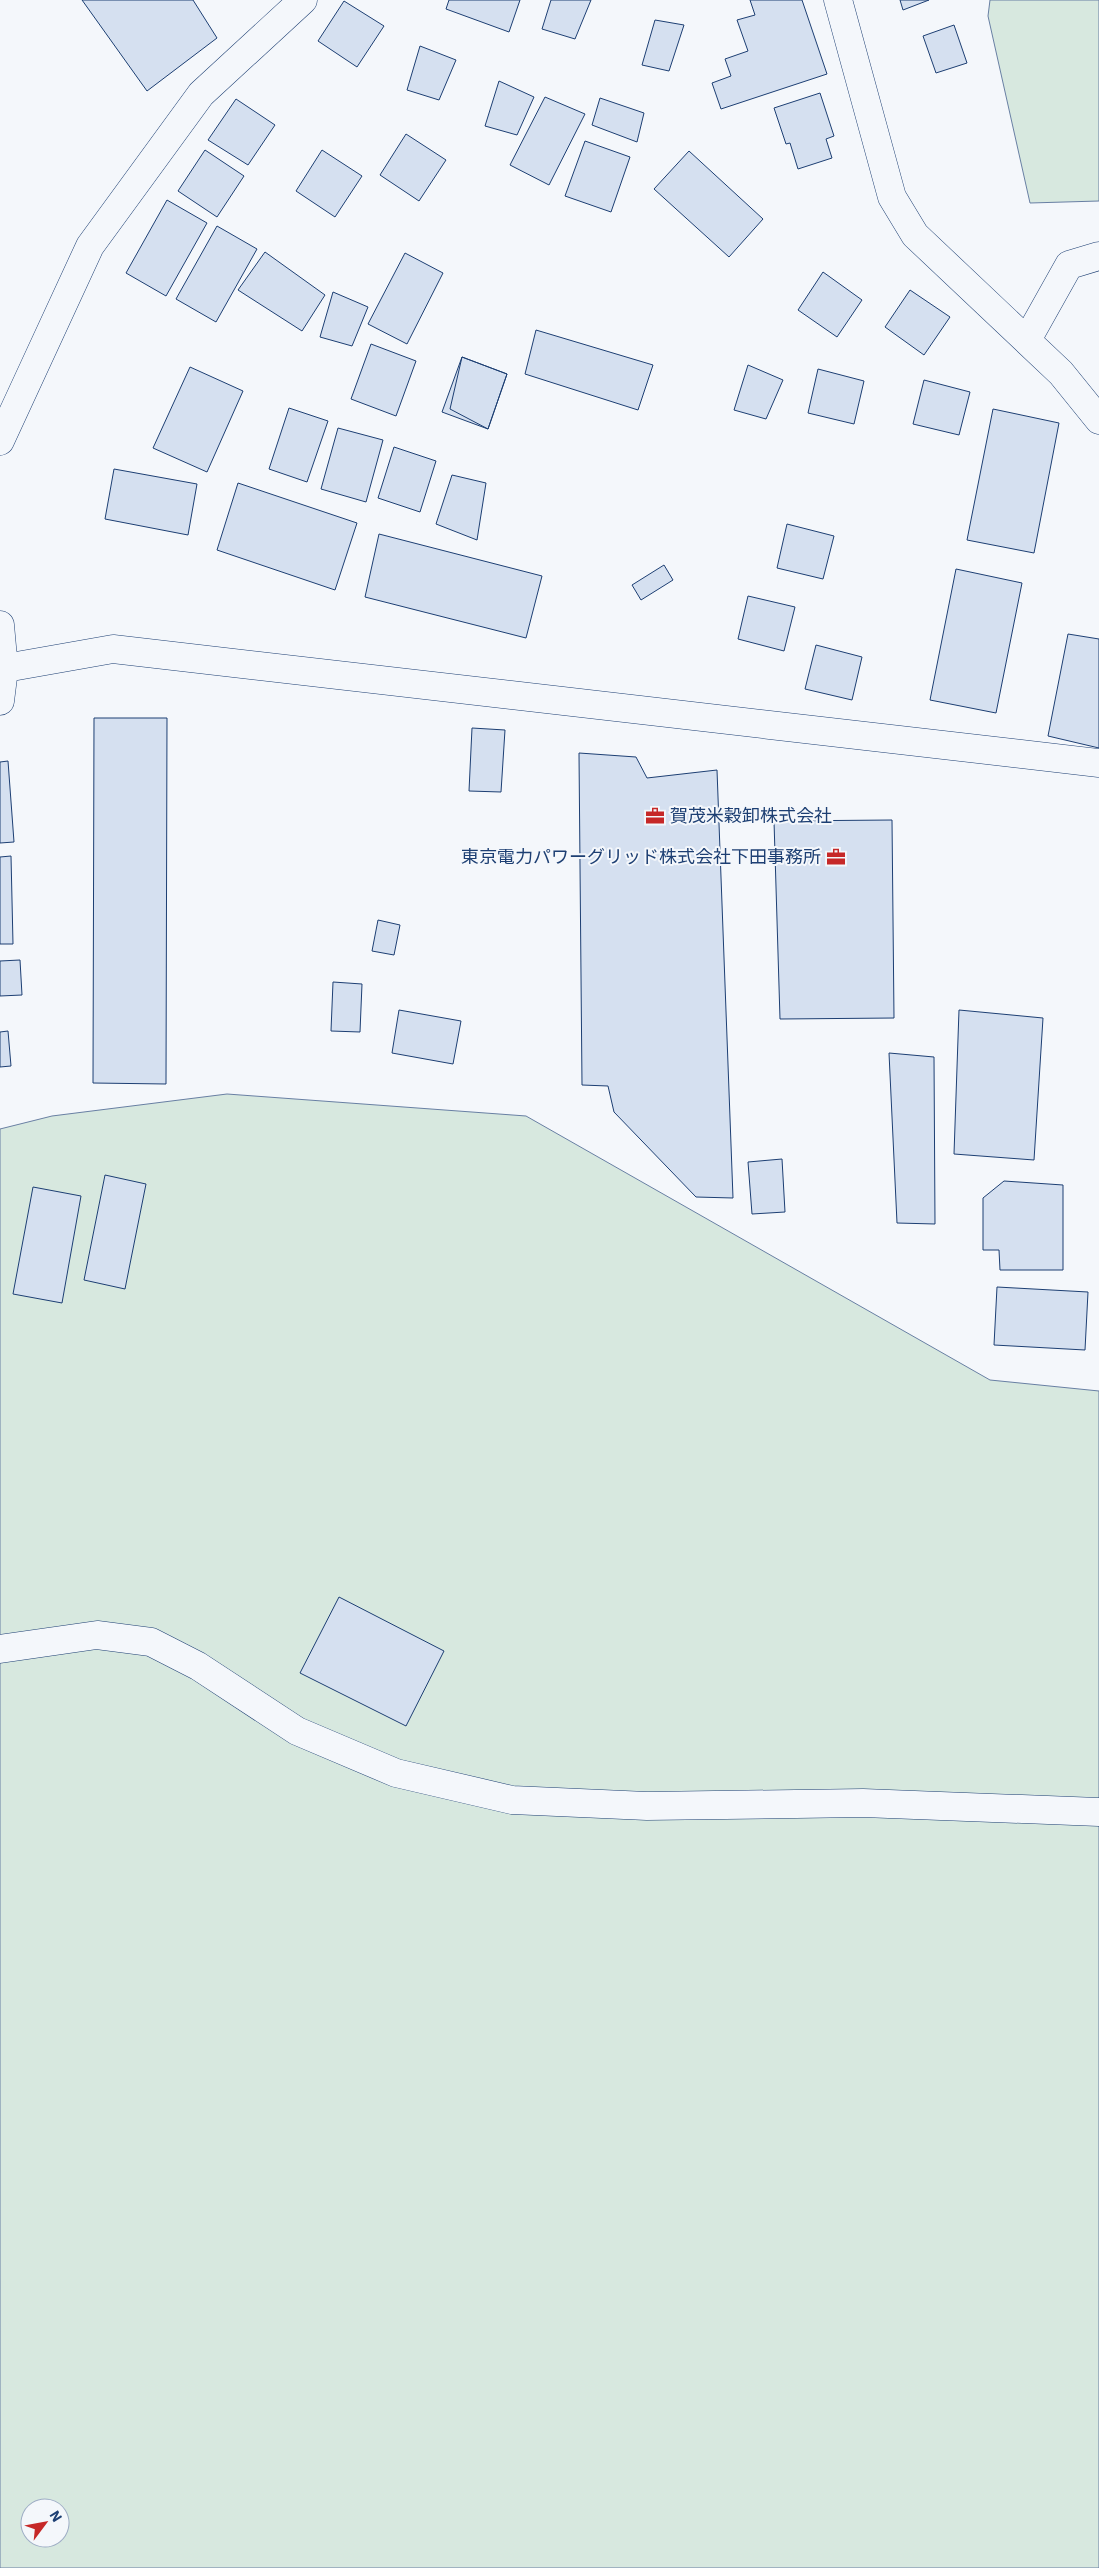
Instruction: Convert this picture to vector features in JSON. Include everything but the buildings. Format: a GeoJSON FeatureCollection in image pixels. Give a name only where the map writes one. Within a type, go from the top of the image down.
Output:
{"type":"FeatureCollection","features":[{"type":"Feature","properties":{"kind":"street"},"geometry":{"type":"LineString","coordinates":[[0,441],[90,246],[201,94],[302,0]]}},
{"type":"Feature","properties":{"kind":"street"},"geometry":{"type":"LineString","coordinates":[[838,0],[892,196],[915,235],[1061,372],[1099,420]]}},
{"type":"Feature","properties":{"kind":"street"},"geometry":{"type":"LineString","coordinates":[[1027,340],[1069,265],[1099,256]]}},
{"type":"Feature","properties":{"kind":"street"},"geometry":{"type":"LineString","coordinates":[[0,625],[2,669],[0,701]]}},
{"type":"Feature","properties":{"kind":"street"},"geometry":{"type":"LineString","coordinates":[[2,669],[113,650],[1099,763]]}},
{"type":"Feature","properties":{"kind":"street"},"geometry":{"type":"LineString","coordinates":[[0,1649],[97,1635],[151,1642],[198,1666],[297,1731],[396,1774],[512,1800],[647,1806],[863,1803],[1099,1812]]}},
{"type":"Feature","properties":{"kind":"shaded area"},"geometry":{"type":"Polygon","coordinates":[[[990,0],[1099,0],[1099,201],[1030,203],[988,16],[990,0]]]}},
{"type":"Feature","properties":{"kind":"shaded area"},"geometry":{"type":"Polygon","coordinates":[[[227,1094],[526,1116],[990,1380],[1099,1391],[1099,2568],[0,2568],[0,1129],[52,1116],[227,1094]]]}},
{"type":"Feature","properties":{"kind":"place","name":"賀茂米穀卸株式会社"},"geometry":{"type":"Point","coordinates":[655,816]}},
{"type":"Feature","properties":{"kind":"place","name":"東京電力パワーグリッド株式会社下田事務所"},"geometry":{"type":"Point","coordinates":[836,857]}}]}
